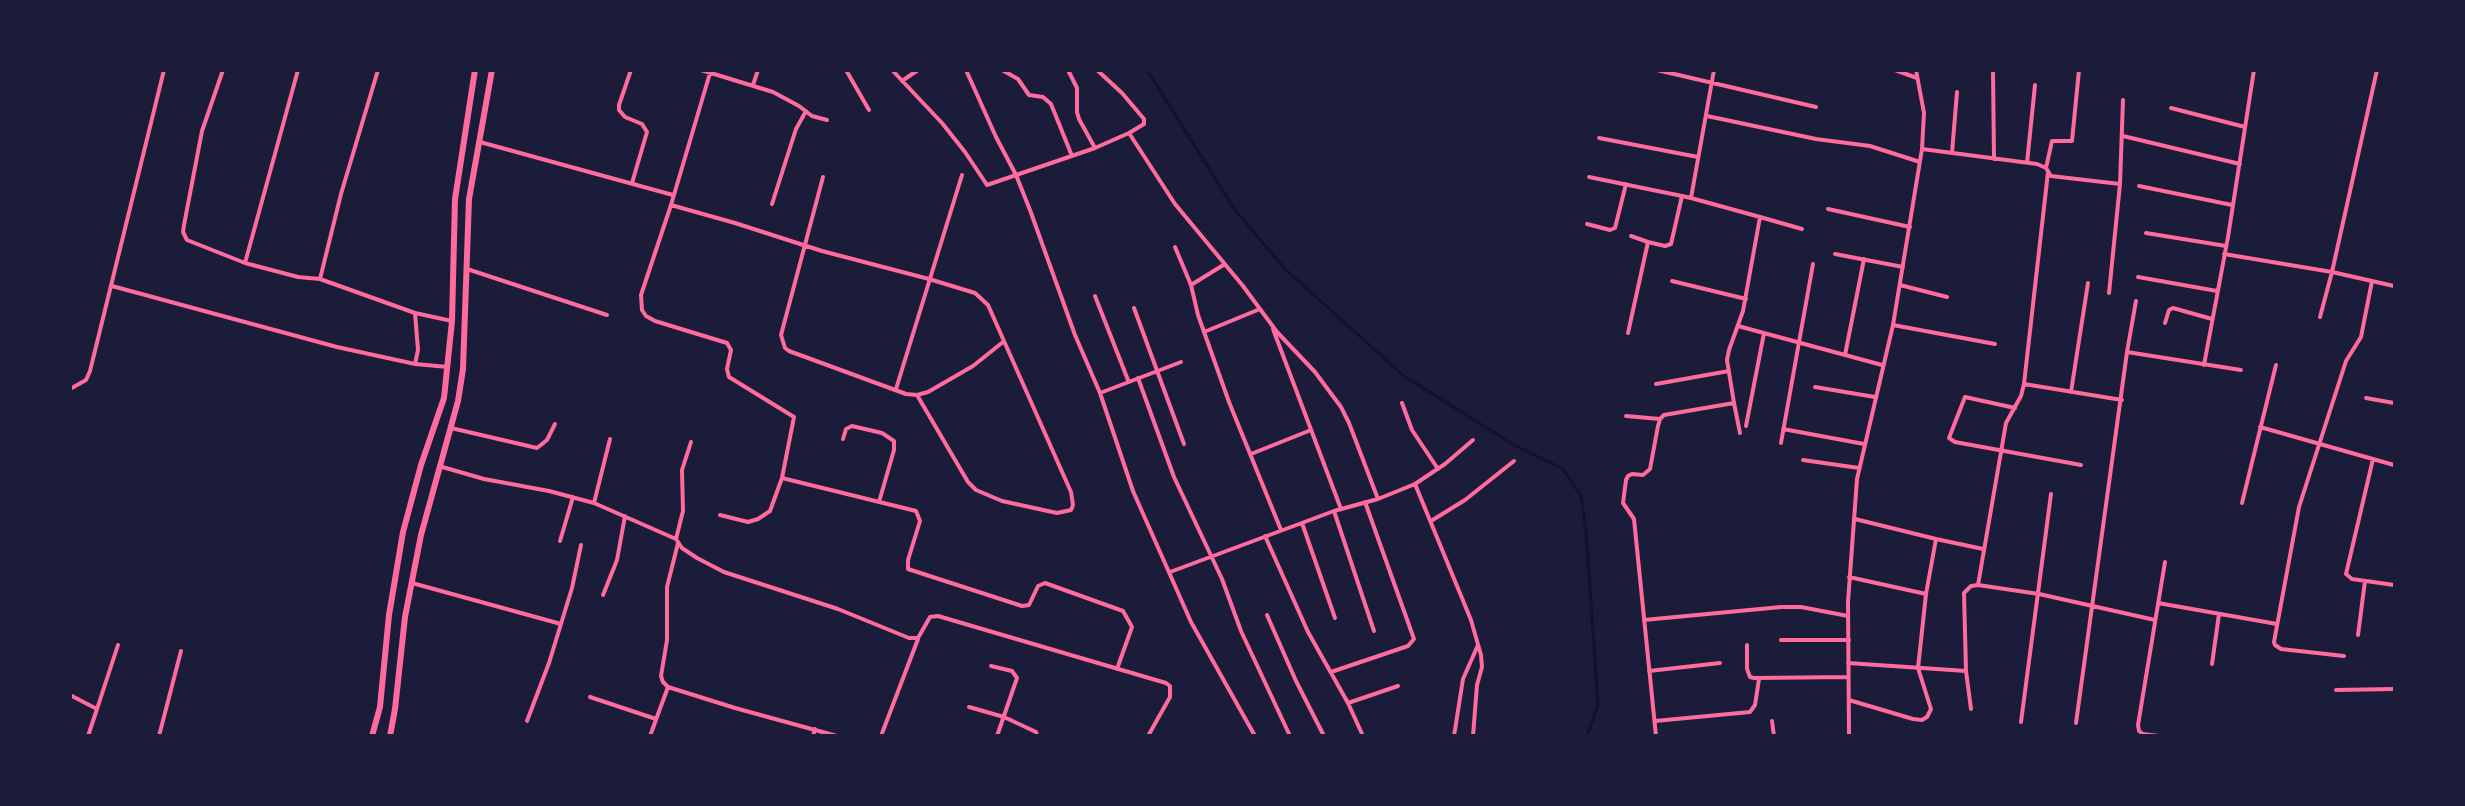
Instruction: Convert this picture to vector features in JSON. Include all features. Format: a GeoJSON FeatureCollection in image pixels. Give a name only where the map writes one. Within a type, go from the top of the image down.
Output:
{"type":"FeatureCollection","features":[{"type":"Feature","properties":{"kind":"main road"},"geometry":{"type":"LineString","coordinates":[[372,735],[380,707],[389,615],[403,532],[421,465],[444,398],[452,321],[455,199],[475,70]]}},
{"type":"Feature","properties":{"kind":"main road"},"geometry":{"type":"LineString","coordinates":[[390,735],[405,617],[438,466],[458,401],[463,369],[469,200],[492,70]]}},
{"type":"Feature","properties":{"kind":"main road"},"geometry":{"type":"LineString","coordinates":[[455,199],[469,200]]}},
{"type":"Feature","properties":{"kind":"street"},"geometry":{"type":"LineString","coordinates":[[70,389],[86,380],[90,371],[164,70]]}},
{"type":"Feature","properties":{"kind":"street"},"geometry":{"type":"LineString","coordinates":[[223,70],[202,131],[183,232],[187,240],[245,263],[298,277],[320,279],[415,313],[452,321]]}},
{"type":"Feature","properties":{"kind":"street"},"geometry":{"type":"LineString","coordinates":[[245,263],[298,70]]}},
{"type":"Feature","properties":{"kind":"street"},"geometry":{"type":"LineString","coordinates":[[320,279],[341,194],[378,70]]}},
{"type":"Feature","properties":{"kind":"street"},"geometry":{"type":"LineString","coordinates":[[631,70],[619,105],[620,110],[625,117],[642,124],[647,132],[632,183]]}},
{"type":"Feature","properties":{"kind":"street"},"geometry":{"type":"LineString","coordinates":[[701,70],[753,85],[783,97],[816,118],[827,120]]}},
{"type":"Feature","properties":{"kind":"street"},"geometry":{"type":"LineString","coordinates":[[753,85],[758,70]]}},
{"type":"Feature","properties":{"kind":"street"},"geometry":{"type":"LineString","coordinates":[[846,70],[869,110]]}},
{"type":"Feature","properties":{"kind":"street"},"geometry":{"type":"LineString","coordinates":[[892,70],[934,113],[965,152],[987,185],[1095,148],[1144,124],[1144,119],[1122,93],[1097,70]]}},
{"type":"Feature","properties":{"kind":"street"},"geometry":{"type":"LineString","coordinates":[[902,81],[918,70]]}},
{"type":"Feature","properties":{"kind":"street"},"geometry":{"type":"LineString","coordinates":[[966,70],[1016,175],[1075,335],[1100,393],[1133,491],[1191,622],[1255,735]]}},
{"type":"Feature","properties":{"kind":"street"},"geometry":{"type":"LineString","coordinates":[[1002,70],[1018,79],[1029,95],[1043,97],[1051,104],[1072,156]]}},
{"type":"Feature","properties":{"kind":"street"},"geometry":{"type":"LineString","coordinates":[[1068,70],[1077,88],[1079,118],[1095,148]]}},
{"type":"Feature","properties":{"kind":"street"},"geometry":{"type":"LineString","coordinates":[[1657,70],[1816,108]]}},
{"type":"Feature","properties":{"kind":"street"},"geometry":{"type":"LineString","coordinates":[[1691,198],[1714,70]]}},
{"type":"Feature","properties":{"kind":"street"},"geometry":{"type":"LineString","coordinates":[[1895,70],[1917,78]]}},
{"type":"Feature","properties":{"kind":"street"},"geometry":{"type":"LineString","coordinates":[[1848,735],[1849,577],[1859,468],[1893,325],[1922,149],[1924,113],[1916,70]]}},
{"type":"Feature","properties":{"kind":"street"},"geometry":{"type":"LineString","coordinates":[[1993,70],[1994,159]]}},
{"type":"Feature","properties":{"kind":"street"},"geometry":{"type":"LineString","coordinates":[[1978,585],[2008,418],[2021,396],[2024,384],[2052,141],[2072,141],[2079,70]]}},
{"type":"Feature","properties":{"kind":"street"},"geometry":{"type":"LineString","coordinates":[[2204,365],[2240,164],[2254,70]]}},
{"type":"Feature","properties":{"kind":"street"},"geometry":{"type":"LineString","coordinates":[[2320,317],[2377,70]]}},
{"type":"Feature","properties":{"kind":"street"},"geometry":{"type":"LineString","coordinates":[[710,73],[671,205],[641,295],[642,310],[654,321],[727,343],[731,350],[727,369],[729,377],[794,417],[782,478],[770,511],[748,522],[720,516]]}},
{"type":"Feature","properties":{"kind":"street"},"geometry":{"type":"LineString","coordinates":[[2026,163],[2035,85]]}},
{"type":"Feature","properties":{"kind":"street"},"geometry":{"type":"LineString","coordinates":[[1952,153],[1957,92]]}},
{"type":"Feature","properties":{"kind":"street"},"geometry":{"type":"LineString","coordinates":[[2109,293],[2120,184],[2123,100]]}},
{"type":"Feature","properties":{"kind":"street"},"geometry":{"type":"LineString","coordinates":[[2171,108],[2245,127]]}},
{"type":"Feature","properties":{"kind":"street"},"geometry":{"type":"LineString","coordinates":[[772,204],[796,129],[806,111]]}},
{"type":"Feature","properties":{"kind":"street"},"geometry":{"type":"LineString","coordinates":[[1707,116],[1816,139],[1870,146],[1920,162]]}},
{"type":"Feature","properties":{"kind":"street"},"geometry":{"type":"LineString","coordinates":[[1129,133],[1175,204],[1270,323],[1315,372],[1345,414],[1378,499]]}},
{"type":"Feature","properties":{"kind":"street"},"geometry":{"type":"LineString","coordinates":[[2123,136],[2240,164]]}},
{"type":"Feature","properties":{"kind":"street"},"geometry":{"type":"LineString","coordinates":[[1599,138],[1698,157]]}},
{"type":"Feature","properties":{"kind":"street"},"geometry":{"type":"LineString","coordinates":[[479,142],[673,195]]}},
{"type":"Feature","properties":{"kind":"street"},"geometry":{"type":"LineString","coordinates":[[1922,149],[2026,163],[2047,170],[2051,176],[2120,184]]}},
{"type":"Feature","properties":{"kind":"street"},"geometry":{"type":"LineString","coordinates":[[896,389],[962,175]]}},
{"type":"Feature","properties":{"kind":"street"},"geometry":{"type":"LineString","coordinates":[[822,177],[781,334],[785,348],[917,395],[928,392],[966,370],[1003,342]]}},
{"type":"Feature","properties":{"kind":"street"},"geometry":{"type":"LineString","coordinates":[[1589,177],[1691,198],[1802,229]]}},
{"type":"Feature","properties":{"kind":"street"},"geometry":{"type":"LineString","coordinates":[[1587,224],[1610,230],[1615,228],[1626,184]]}},
{"type":"Feature","properties":{"kind":"street"},"geometry":{"type":"LineString","coordinates":[[2139,186],[2232,205]]}},
{"type":"Feature","properties":{"kind":"street"},"geometry":{"type":"LineString","coordinates":[[1631,236],[1665,246],[1671,244],[1682,196]]}},
{"type":"Feature","properties":{"kind":"street"},"geometry":{"type":"LineString","coordinates":[[671,205],[804,246],[929,279],[975,293],[983,299],[988,305],[1073,498],[1071,510],[1057,513],[1002,501],[976,490],[968,482],[917,395]]}},
{"type":"Feature","properties":{"kind":"street"},"geometry":{"type":"LineString","coordinates":[[1828,209],[1910,227]]}},
{"type":"Feature","properties":{"kind":"street"},"geometry":{"type":"LineString","coordinates":[[1740,433],[1729,371],[1729,350],[1746,299],[1760,217]]}},
{"type":"Feature","properties":{"kind":"street"},"geometry":{"type":"LineString","coordinates":[[2146,233],[2226,246]]}},
{"type":"Feature","properties":{"kind":"street"},"geometry":{"type":"LineString","coordinates":[[1628,333],[1648,242]]}},
{"type":"Feature","properties":{"kind":"street"},"geometry":{"type":"LineString","coordinates":[[1175,247],[1191,285],[1204,332],[1229,402],[1281,530]]}},
{"type":"Feature","properties":{"kind":"street"},"geometry":{"type":"LineString","coordinates":[[1835,254],[1903,267]]}},
{"type":"Feature","properties":{"kind":"street"},"geometry":{"type":"LineString","coordinates":[[2224,254],[2332,272],[2394,286]]}},
{"type":"Feature","properties":{"kind":"street"},"geometry":{"type":"LineString","coordinates":[[1845,355],[1864,260]]}},
{"type":"Feature","properties":{"kind":"street"},"geometry":{"type":"LineString","coordinates":[[1191,285],[1225,264]]}},
{"type":"Feature","properties":{"kind":"street"},"geometry":{"type":"LineString","coordinates":[[1781,442],[1813,264]]}},
{"type":"Feature","properties":{"kind":"street"},"geometry":{"type":"LineString","coordinates":[[466,268],[607,315]]}},
{"type":"Feature","properties":{"kind":"street"},"geometry":{"type":"LineString","coordinates":[[2138,277],[2217,291]]}},
{"type":"Feature","properties":{"kind":"street"},"geometry":{"type":"LineString","coordinates":[[1672,281],[1746,299]]}},
{"type":"Feature","properties":{"kind":"street"},"geometry":{"type":"LineString","coordinates":[[2344,656],[2278,648],[2274,642],[2295,521],[2346,361],[2361,338],[2372,281]]}},
{"type":"Feature","properties":{"kind":"street"},"geometry":{"type":"LineString","coordinates":[[2071,392],[2088,283]]}},
{"type":"Feature","properties":{"kind":"street"},"geometry":{"type":"LineString","coordinates":[[1900,285],[1947,297]]}},
{"type":"Feature","properties":{"kind":"street"},"geometry":{"type":"LineString","coordinates":[[112,286],[256,326],[415,364],[448,367]]}},
{"type":"Feature","properties":{"kind":"street"},"geometry":{"type":"LineString","coordinates":[[1095,296],[1128,380]]}},
{"type":"Feature","properties":{"kind":"street"},"geometry":{"type":"LineString","coordinates":[[2076,723],[2136,301]]}},
{"type":"Feature","properties":{"kind":"street"},"geometry":{"type":"LineString","coordinates":[[1134,308],[1184,444]]}},
{"type":"Feature","properties":{"kind":"street"},"geometry":{"type":"LineString","coordinates":[[2165,323],[2169,310],[2174,308],[2212,319]]}},
{"type":"Feature","properties":{"kind":"street"},"geometry":{"type":"LineString","coordinates":[[1204,332],[1260,309]]}},
{"type":"Feature","properties":{"kind":"street"},"geometry":{"type":"LineString","coordinates":[[415,313],[418,350],[415,364]]}},
{"type":"Feature","properties":{"kind":"street"},"geometry":{"type":"LineString","coordinates":[[1270,323],[1341,509]]}},
{"type":"Feature","properties":{"kind":"street"},"geometry":{"type":"LineString","coordinates":[[1893,325],[1995,344]]}},
{"type":"Feature","properties":{"kind":"street"},"geometry":{"type":"LineString","coordinates":[[1738,326],[1882,365]]}},
{"type":"Feature","properties":{"kind":"street"},"geometry":{"type":"LineString","coordinates":[[1746,426],[1764,333]]}},
{"type":"Feature","properties":{"kind":"street"},"geometry":{"type":"LineString","coordinates":[[2127,352],[2241,370]]}},
{"type":"Feature","properties":{"kind":"street"},"geometry":{"type":"LineString","coordinates":[[1100,393],[1128,380],[1181,362]]}},
{"type":"Feature","properties":{"kind":"street"},"geometry":{"type":"LineString","coordinates":[[2242,503],[2276,365]]}},
{"type":"Feature","properties":{"kind":"street"},"geometry":{"type":"LineString","coordinates":[[1656,384],[1729,371]]}},
{"type":"Feature","properties":{"kind":"street"},"geometry":{"type":"LineString","coordinates":[[1138,378],[1174,477],[1211,557],[1240,630],[1290,735]]}},
{"type":"Feature","properties":{"kind":"street"},"geometry":{"type":"LineString","coordinates":[[2024,384],[2122,400]]}},
{"type":"Feature","properties":{"kind":"street"},"geometry":{"type":"LineString","coordinates":[[1815,387],[1875,397]]}},
{"type":"Feature","properties":{"kind":"street"},"geometry":{"type":"LineString","coordinates":[[2015,408],[1965,397],[1949,438],[1954,442],[2081,465]]}},
{"type":"Feature","properties":{"kind":"street"},"geometry":{"type":"LineString","coordinates":[[2366,398],[2394,403]]}},
{"type":"Feature","properties":{"kind":"street"},"geometry":{"type":"LineString","coordinates":[[1402,403],[1412,430],[1438,469]]}},
{"type":"Feature","properties":{"kind":"street"},"geometry":{"type":"LineString","coordinates":[[1626,416],[1660,419],[1670,413],[1734,403]]}},
{"type":"Feature","properties":{"kind":"street"},"geometry":{"type":"LineString","coordinates":[[1656,735],[1634,519],[1623,503],[1628,476],[1643,475],[1650,470],[1660,419]]}},
{"type":"Feature","properties":{"kind":"street"},"geometry":{"type":"LineString","coordinates":[[451,428],[537,448],[547,440],[555,424]]}},
{"type":"Feature","properties":{"kind":"street"},"geometry":{"type":"LineString","coordinates":[[843,439],[846,429],[856,426],[882,434],[894,441],[894,450],[879,502]]}},
{"type":"Feature","properties":{"kind":"street"},"geometry":{"type":"LineString","coordinates":[[2260,427],[2394,465]]}},
{"type":"Feature","properties":{"kind":"street"},"geometry":{"type":"LineString","coordinates":[[1783,429],[1864,444]]}},
{"type":"Feature","properties":{"kind":"street"},"geometry":{"type":"LineString","coordinates":[[1251,454],[1311,430]]}},
{"type":"Feature","properties":{"kind":"street"},"geometry":{"type":"LineString","coordinates":[[594,503],[610,439]]}},
{"type":"Feature","properties":{"kind":"street"},"geometry":{"type":"LineString","coordinates":[[1170,572],[1281,530],[1334,511],[1378,499],[1415,484],[1438,469],[1473,440]]}},
{"type":"Feature","properties":{"kind":"street"},"geometry":{"type":"LineString","coordinates":[[691,442],[682,470],[682,511],[668,587],[667,640],[661,676],[663,682],[668,687],[735,708],[837,735]]}},
{"type":"Feature","properties":{"kind":"street"},"geometry":{"type":"LineString","coordinates":[[2373,459],[2346,574],[2352,579],[2394,585]]}},
{"type":"Feature","properties":{"kind":"street"},"geometry":{"type":"LineString","coordinates":[[1803,460],[1859,468]]}},
{"type":"Feature","properties":{"kind":"street"},"geometry":{"type":"LineString","coordinates":[[1431,521],[1465,501],[1514,461]]}},
{"type":"Feature","properties":{"kind":"street"},"geometry":{"type":"LineString","coordinates":[[438,466],[483,479],[594,503],[677,541],[709,565],[723,572],[838,609],[909,638],[918,638]]}},
{"type":"Feature","properties":{"kind":"street"},"geometry":{"type":"LineString","coordinates":[[782,478],[913,510],[919,514],[920,521],[907,564],[908,569],[912,571],[1025,606],[1029,605],[1038,585],[1045,583],[1123,611],[1132,627],[1117,669]]}},
{"type":"Feature","properties":{"kind":"street"},"geometry":{"type":"LineString","coordinates":[[1415,484],[1471,620],[1482,662],[1477,685],[1473,735]]}},
{"type":"Feature","properties":{"kind":"street"},"geometry":{"type":"LineString","coordinates":[[2021,722],[2051,494]]}},
{"type":"Feature","properties":{"kind":"street"},"geometry":{"type":"LineString","coordinates":[[560,541],[573,497]]}},
{"type":"Feature","properties":{"kind":"street"},"geometry":{"type":"LineString","coordinates":[[1331,672],[1400,650],[1414,639],[1365,502]]}},
{"type":"Feature","properties":{"kind":"street"},"geometry":{"type":"LineString","coordinates":[[1334,511],[1374,631]]}},
{"type":"Feature","properties":{"kind":"street"},"geometry":{"type":"LineString","coordinates":[[603,595],[617,560],[625,516]]}},
{"type":"Feature","properties":{"kind":"street"},"geometry":{"type":"LineString","coordinates":[[1855,519],[1983,549]]}},
{"type":"Feature","properties":{"kind":"street"},"geometry":{"type":"LineString","coordinates":[[1302,523],[1335,618]]}},
{"type":"Feature","properties":{"kind":"street"},"geometry":{"type":"LineString","coordinates":[[1265,536],[1308,632],[1348,703],[1363,735]]}},
{"type":"Feature","properties":{"kind":"street"},"geometry":{"type":"LineString","coordinates":[[1849,700],[1922,720],[1930,713],[1931,709],[1918,668],[1926,594],[1936,539]]}},
{"type":"Feature","properties":{"kind":"street"},"geometry":{"type":"LineString","coordinates":[[527,721],[561,624],[581,545]]}},
{"type":"Feature","properties":{"kind":"street"},"geometry":{"type":"LineString","coordinates":[[2159,735],[2143,734],[2139,731],[2138,725],[2165,562]]}},
{"type":"Feature","properties":{"kind":"street"},"geometry":{"type":"LineString","coordinates":[[1849,577],[1926,594]]}},
{"type":"Feature","properties":{"kind":"street"},"geometry":{"type":"LineString","coordinates":[[2358,634],[2366,581]]}},
{"type":"Feature","properties":{"kind":"street"},"geometry":{"type":"LineString","coordinates":[[412,583],[561,624]]}},
{"type":"Feature","properties":{"kind":"street"},"geometry":{"type":"LineString","coordinates":[[1971,709],[1966,671],[1964,593],[1971,586],[1978,585],[2039,594],[2155,620]]}},
{"type":"Feature","properties":{"kind":"street"},"geometry":{"type":"LineString","coordinates":[[2158,603],[2277,624]]}},
{"type":"Feature","properties":{"kind":"street"},"geometry":{"type":"LineString","coordinates":[[1644,620],[1781,607],[1802,607],[1848,616]]}},
{"type":"Feature","properties":{"kind":"street"},"geometry":{"type":"LineString","coordinates":[[2211,664],[2219,614]]}},
{"type":"Feature","properties":{"kind":"street"},"geometry":{"type":"LineString","coordinates":[[1267,615],[1291,672],[1324,735]]}},
{"type":"Feature","properties":{"kind":"street"},"geometry":{"type":"LineString","coordinates":[[881,735],[918,638],[930,617],[938,616],[1170,686],[1170,697],[1148,735]]}},
{"type":"Feature","properties":{"kind":"street"},"geometry":{"type":"LineString","coordinates":[[1781,640],[1849,640]]}},
{"type":"Feature","properties":{"kind":"street"},"geometry":{"type":"LineString","coordinates":[[88,735],[118,645]]}},
{"type":"Feature","properties":{"kind":"street"},"geometry":{"type":"LineString","coordinates":[[1454,735],[1463,679],[1478,645]]}},
{"type":"Feature","properties":{"kind":"street"},"geometry":{"type":"LineString","coordinates":[[1747,645],[1750,677],[1759,679],[1848,677]]}},
{"type":"Feature","properties":{"kind":"street"},"geometry":{"type":"LineString","coordinates":[[159,735],[181,651]]}},
{"type":"Feature","properties":{"kind":"street"},"geometry":{"type":"LineString","coordinates":[[1649,671],[1720,663]]}},
{"type":"Feature","properties":{"kind":"street"},"geometry":{"type":"LineString","coordinates":[[1848,663],[1966,671]]}},
{"type":"Feature","properties":{"kind":"street"},"geometry":{"type":"LineString","coordinates":[[991,666],[1011,671],[1017,678],[997,735]]}},
{"type":"Feature","properties":{"kind":"street"},"geometry":{"type":"LineString","coordinates":[[1655,721],[1750,712],[1755,705],[1759,679]]}},
{"type":"Feature","properties":{"kind":"street"},"geometry":{"type":"LineString","coordinates":[[1348,703],[1398,686]]}},
{"type":"Feature","properties":{"kind":"street"},"geometry":{"type":"LineString","coordinates":[[650,735],[668,687]]}},
{"type":"Feature","properties":{"kind":"street"},"geometry":{"type":"LineString","coordinates":[[2336,690],[2394,689]]}},
{"type":"Feature","properties":{"kind":"street"},"geometry":{"type":"LineString","coordinates":[[70,695],[97,709]]}},
{"type":"Feature","properties":{"kind":"street"},"geometry":{"type":"LineString","coordinates":[[590,697],[656,719]]}},
{"type":"Feature","properties":{"kind":"street"},"geometry":{"type":"LineString","coordinates":[[969,707],[1004,717],[1038,735]]}},
{"type":"Feature","properties":{"kind":"street"},"geometry":{"type":"LineString","coordinates":[[1772,721],[1774,735]]}},
{"type":"Feature","properties":{"kind":"street"},"geometry":{"type":"LineString","coordinates":[[813,735],[815,729]]}},
{"type":"Feature","properties":{"kind":"waterway"},"geometry":{"type":"LineString","coordinates":[[1147,70],[1235,210],[1284,268],[1404,376],[1514,445],[1563,469],[1581,496],[1586,530],[1598,705],[1587,736]]}}]}
